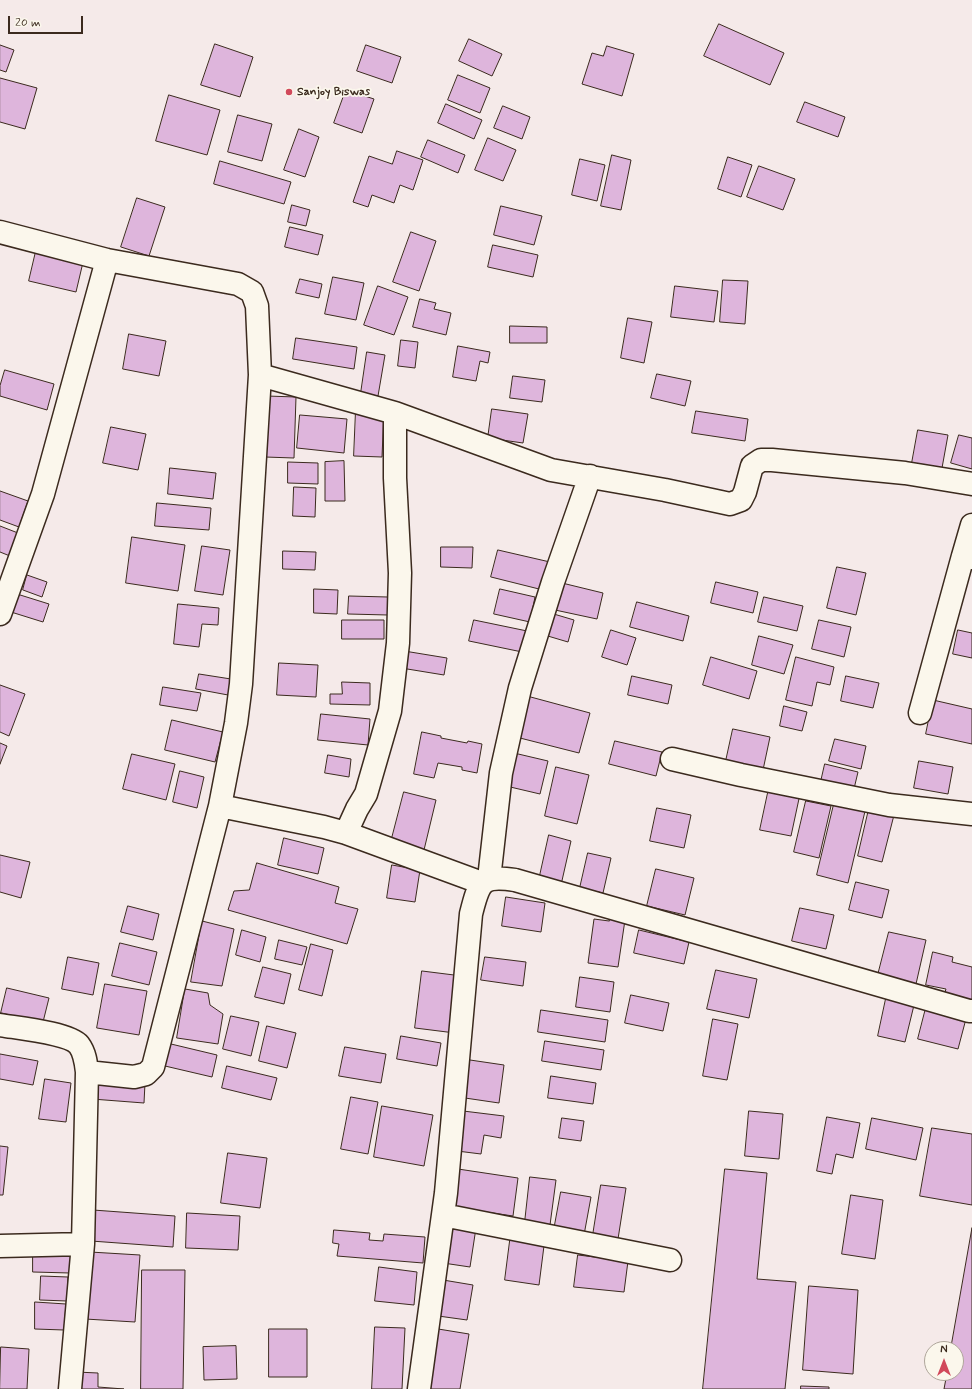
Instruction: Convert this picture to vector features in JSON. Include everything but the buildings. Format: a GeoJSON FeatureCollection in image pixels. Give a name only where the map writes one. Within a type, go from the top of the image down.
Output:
{"type":"FeatureCollection","features":[{"type":"Feature","properties":{"kind":"street"},"geometry":{"type":"LineString","coordinates":[[0,232],[107,260],[238,284],[252,292],[257,306],[260,375],[241,684],[236,723],[220,806],[153,1067],[146,1074],[134,1077],[87,1072]]}},
{"type":"Feature","properties":{"kind":"street"},"geometry":{"type":"LineString","coordinates":[[0,614],[43,494],[107,260]]}},
{"type":"Feature","properties":{"kind":"street"},"geometry":{"type":"LineString","coordinates":[[260,375],[395,413],[550,470],[665,490],[730,504],[741,500],[745,492],[752,466],[761,460],[905,473],[972,484]]}},
{"type":"Feature","properties":{"kind":"street"},"geometry":{"type":"LineString","coordinates":[[346,833],[366,794],[390,711],[398,643],[400,573],[395,478],[395,413]]}},
{"type":"Feature","properties":{"kind":"street"},"geometry":{"type":"LineString","coordinates":[[419,1389],[446,1193],[471,914],[476,896],[486,881],[501,773],[520,688],[553,582],[590,476]]}},
{"type":"Feature","properties":{"kind":"street"},"geometry":{"type":"LineString","coordinates":[[920,713],[968,557],[972,525]]}},
{"type":"Feature","properties":{"kind":"street"},"geometry":{"type":"LineString","coordinates":[[672,758],[741,775],[889,805],[972,814]]}},
{"type":"Feature","properties":{"kind":"street"},"geometry":{"type":"LineString","coordinates":[[220,806],[324,827],[346,833],[486,881],[499,878],[515,880],[972,1011]]}},
{"type":"Feature","properties":{"kind":"street"},"geometry":{"type":"LineString","coordinates":[[0,1025],[67,1037],[78,1044],[85,1057],[87,1072],[83,1244],[70,1389]]}},
{"type":"Feature","properties":{"kind":"street"},"geometry":{"type":"LineString","coordinates":[[443,1215],[670,1260]]}},
{"type":"Feature","properties":{"kind":"street"},"geometry":{"type":"LineString","coordinates":[[0,1246],[83,1244]]}},
{"type":"Feature","properties":{"kind":"place","name":"Sanjoy Biswas"},"geometry":{"type":"Point","coordinates":[289,92]}}]}
